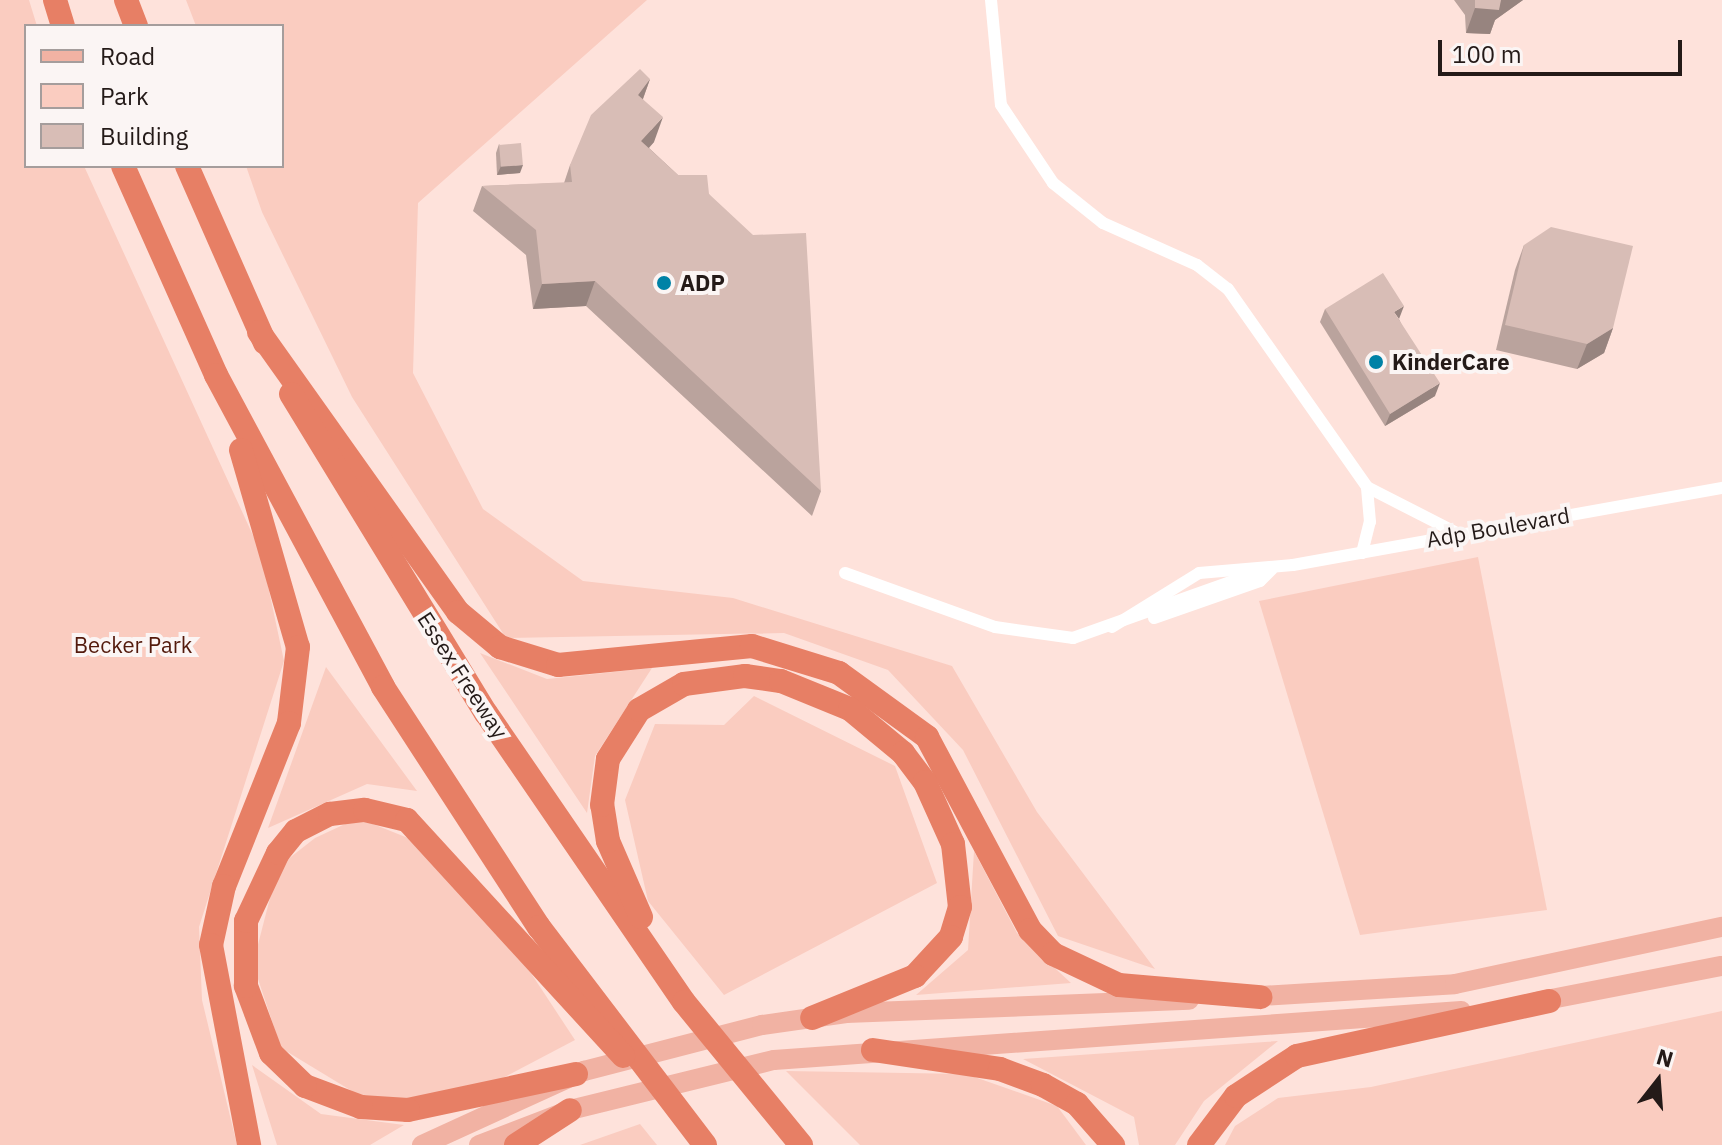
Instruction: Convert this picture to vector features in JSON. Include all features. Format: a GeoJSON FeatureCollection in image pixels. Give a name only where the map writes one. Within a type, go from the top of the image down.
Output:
{"type":"FeatureCollection","features":[{"type":"Feature","properties":{"kind":"highway"},"geometry":{"type":"LineString","coordinates":[[55,0],[62,24]]}},
{"type":"Feature","properties":{"kind":"highway"},"geometry":{"type":"LineString","coordinates":[[126,0],[135,24]]}},
{"type":"Feature","properties":{"kind":"highway"},"geometry":{"type":"LineString","coordinates":[[124,168],[216,375],[383,687],[598,1023]]}},
{"type":"Feature","properties":{"kind":"highway","name":"Essex Freeway"},"geometry":{"type":"LineString","coordinates":[[188,168],[259,332],[329,466],[684,1002],[800,1143]]}},
{"type":"Feature","properties":{"kind":"highway"},"geometry":{"type":"LineString","coordinates":[[259,332],[458,612],[488,640],[558,665],[752,646],[839,673],[927,737],[1030,930],[1053,954],[1119,985],[1260,997]]}},
{"type":"Feature","properties":{"kind":"highway"},"geometry":{"type":"LineString","coordinates":[[216,375],[298,647],[286,734],[224,886],[211,945],[249,1145]]}},
{"type":"Feature","properties":{"kind":"highway"},"geometry":{"type":"LineString","coordinates":[[684,1002],[608,841],[602,805],[608,759],[639,710],[684,684],[724,677],[781,681],[850,709],[903,753],[941,815],[959,878],[960,907],[934,962],[875,996],[812,1018]]}},
{"type":"Feature","properties":{"kind":"highway"},"geometry":{"type":"LineString","coordinates":[[576,1074],[408,1110],[361,1107],[305,1086],[271,1053],[250,1005],[244,954],[253,899],[278,853],[311,820],[365,810],[407,820],[644,1070],[705,1145]]}},
{"type":"Feature","properties":{"kind":"highway"},"geometry":{"type":"LineString","coordinates":[[1199,1145],[1236,1096],[1297,1056],[1549,1001]]}},
{"type":"Feature","properties":{"kind":"highway"},"geometry":{"type":"LineString","coordinates":[[873,1050],[1000,1069],[1043,1085],[1084,1111],[1113,1145]]}},
{"type":"Feature","properties":{"kind":"highway"},"geometry":{"type":"LineString","coordinates":[[516,1145],[570,1110]]}},
{"type":"Feature","properties":{"kind":"highway"},"geometry":{"type":"LineString","coordinates":[[685,1122],[696,1145]]}},
{"type":"Feature","properties":{"kind":"main road"},"geometry":{"type":"LineString","coordinates":[[422,1145],[576,1074],[812,1018],[1260,997],[1455,984],[1722,927]]}},
{"type":"Feature","properties":{"kind":"main road"},"geometry":{"type":"LineString","coordinates":[[479,1145],[570,1110],[774,1060],[873,1050],[1549,1001],[1722,966]]}},
{"type":"Feature","properties":{"kind":"street"},"geometry":{"type":"LineString","coordinates":[[991,0],[1001,105],[1053,183],[1103,223],[1197,265],[1228,289],[1367,487],[1457,533]]}},
{"type":"Feature","properties":{"kind":"street"},"geometry":{"type":"LineString","coordinates":[[1362,553],[1370,522],[1367,487]]}},
{"type":"Feature","properties":{"kind":"street","name":"Adp Boulevard"},"geometry":{"type":"LineString","coordinates":[[1112,627],[1199,573],[1273,567],[1362,553],[1457,533],[1722,488]]}},
{"type":"Feature","properties":{"kind":"street","name":"Adp Boulevard"},"geometry":{"type":"LineString","coordinates":[[845,573],[1034,637],[1073,638],[1260,581],[1273,567]]}},
{"type":"Feature","properties":{"kind":"green space","name":"Becker Park"},"geometry":{"type":"Polygon","coordinates":[[[0,0],[29,0],[36,24],[24,24],[24,168],[85,168],[261,553],[284,661],[199,927],[202,1000],[237,1145],[0,1145],[0,0]]]}},
{"type":"Feature","properties":{"kind":"green space"},"geometry":{"type":"Polygon","coordinates":[[[186,0],[647,0],[418,203],[413,373],[483,509],[583,581],[733,598],[952,666],[1037,812],[1155,969],[1058,936],[963,750],[888,670],[784,633],[506,638],[352,397],[262,212],[247,168],[284,168],[284,24],[195,24],[186,0]]]}},
{"type":"Feature","properties":{"kind":"green space"},"geometry":{"type":"Polygon","coordinates":[[[1478,557],[1547,910],[1360,935],[1259,601],[1478,557]]]}},
{"type":"Feature","properties":{"kind":"green space"},"geometry":{"type":"Polygon","coordinates":[[[480,653],[547,679],[652,668],[595,756],[587,813],[480,653]]]}},
{"type":"Feature","properties":{"kind":"green space"},"geometry":{"type":"Polygon","coordinates":[[[326,667],[417,791],[367,784],[268,828],[326,667]]]}},
{"type":"Feature","properties":{"kind":"green space"},"geometry":{"type":"Polygon","coordinates":[[[754,696],[895,766],[937,883],[724,995],[648,901],[625,800],[655,724],[724,725],[754,696]]]}},
{"type":"Feature","properties":{"kind":"green space"},"geometry":{"type":"Polygon","coordinates":[[[358,818],[413,840],[521,958],[575,1040],[499,1080],[403,1101],[365,1099],[281,1048],[253,964],[278,867],[315,838],[358,818]]]}},
{"type":"Feature","properties":{"kind":"green space"},"geometry":{"type":"Polygon","coordinates":[[[974,851],[1017,933],[1071,983],[916,995],[968,950],[974,851]]]}},
{"type":"Feature","properties":{"kind":"green space"},"geometry":{"type":"Polygon","coordinates":[[[1722,1011],[1722,1145],[1225,1145],[1235,1126],[1278,1098],[1371,1087],[1722,1011]]]}},
{"type":"Feature","properties":{"kind":"green space"},"geometry":{"type":"Polygon","coordinates":[[[1278,1041],[1204,1101],[1175,1145],[1139,1145],[1134,1117],[1023,1059],[1278,1041]]]}},
{"type":"Feature","properties":{"kind":"green space"},"geometry":{"type":"Polygon","coordinates":[[[252,1065],[321,1114],[404,1125],[370,1145],[277,1145],[252,1065]]]}},
{"type":"Feature","properties":{"kind":"green space"},"geometry":{"type":"Polygon","coordinates":[[[786,1071],[966,1074],[1057,1106],[1086,1145],[860,1145],[786,1071]]]}},
{"type":"Feature","properties":{"kind":"green space"},"geometry":{"type":"Polygon","coordinates":[[[640,1124],[657,1145],[580,1145],[640,1124]]]}},
{"type":"Feature","properties":{"kind":"building"},"geometry":{"type":"Polygon","coordinates":[[[1475,0],[1501,0],[1499,10],[1475,8],[1475,0]]]}},
{"type":"Feature","properties":{"kind":"building","name":"ADP"},"geometry":{"type":"Polygon","coordinates":[[[640,69],[650,79],[638,95],[663,117],[641,141],[678,175],[707,175],[709,194],[753,235],[806,233],[821,491],[595,281],[542,284],[536,230],[482,186],[572,182],[570,165],[591,115],[640,69]]]}},
{"type":"Feature","properties":{"kind":"building"},"geometry":{"type":"Polygon","coordinates":[[[521,143],[523,165],[501,167],[499,145],[521,143]]]}},
{"type":"Feature","properties":{"kind":"building"},"geometry":{"type":"Polygon","coordinates":[[[1551,227],[1633,246],[1613,328],[1587,344],[1505,325],[1524,245],[1551,227]]]}},
{"type":"Feature","properties":{"kind":"building"},"geometry":{"type":"Polygon","coordinates":[[[1383,273],[1404,306],[1394,312],[1440,383],[1390,414],[1325,309],[1383,273]]]}},
{"type":"Feature","properties":{"kind":"place","name":"ADP"},"geometry":{"type":"Point","coordinates":[664,283]}},
{"type":"Feature","properties":{"kind":"place","name":"KinderCare"},"geometry":{"type":"Point","coordinates":[1376,362]}}]}
